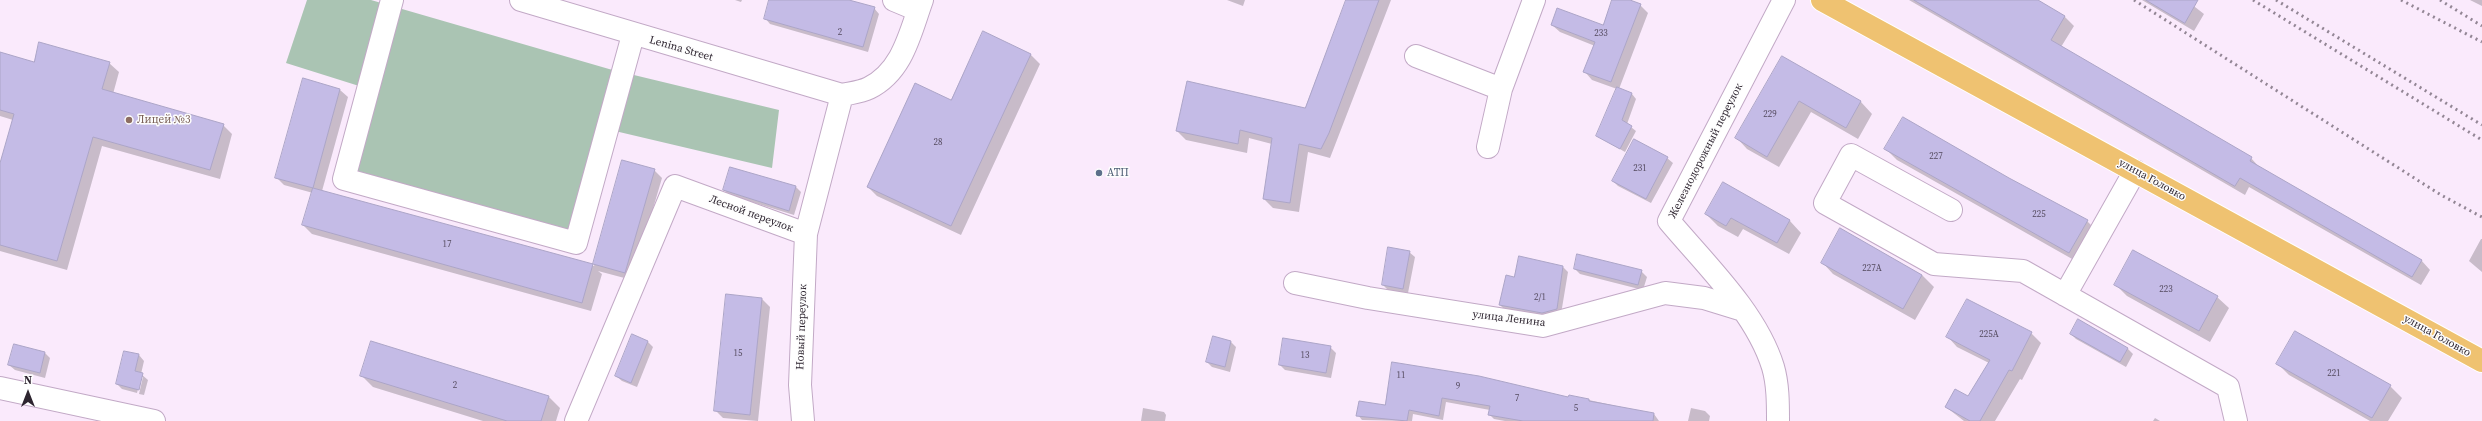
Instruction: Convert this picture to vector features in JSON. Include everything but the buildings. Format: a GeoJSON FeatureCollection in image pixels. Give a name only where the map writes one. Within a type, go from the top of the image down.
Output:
{"type":"FeatureCollection","features":[{"type":"Feature","properties":{"kind":"main road","name":"улица Головко"},"geometry":{"type":"LineString","coordinates":[[1822,0],[2136,170],[2482,361]]}},
{"type":"Feature","properties":{"kind":"street"},"geometry":{"type":"LineString","coordinates":[[392,0],[344,178],[576,243],[633,35]]}},
{"type":"Feature","properties":{"kind":"street","name":"Lenina Street"},"geometry":{"type":"LineString","coordinates":[[521,0],[633,35],[842,95]]}},
{"type":"Feature","properties":{"kind":"street"},"geometry":{"type":"LineString","coordinates":[[842,95],[868,89],[885,80],[898,63],[920,5],[894,0]]}},
{"type":"Feature","properties":{"kind":"street"},"geometry":{"type":"LineString","coordinates":[[1488,147],[1501,89],[1534,0]]}},
{"type":"Feature","properties":{"kind":"street","name":"Железнодорожный переулок"},"geometry":{"type":"LineString","coordinates":[[1778,421],[1778,399],[1773,367],[1761,337],[1743,310],[1669,221],[1784,0]]}},
{"type":"Feature","properties":{"kind":"street"},"geometry":{"type":"LineString","coordinates":[[1416,56],[1501,89]]}},
{"type":"Feature","properties":{"kind":"street","name":"Лесной переулок"},"geometry":{"type":"LineString","coordinates":[[576,421],[675,186],[806,234],[842,95]]}},
{"type":"Feature","properties":{"kind":"street"},"geometry":{"type":"LineString","coordinates":[[1951,210],[1851,155],[1825,203],[1934,264],[2023,271],[2228,387],[2236,421]]}},
{"type":"Feature","properties":{"kind":"street"},"geometry":{"type":"LineString","coordinates":[[2065,294],[2136,170]]}},
{"type":"Feature","properties":{"kind":"street","name":"Новый переулок"},"geometry":{"type":"LineString","coordinates":[[803,421],[800,385],[806,234]]}},
{"type":"Feature","properties":{"kind":"street","name":"улица Ленина"},"geometry":{"type":"LineString","coordinates":[[1294,283],[1368,298],[1543,326],[1665,292],[1704,298],[1743,310]]}},
{"type":"Feature","properties":{"kind":"street"},"geometry":{"type":"LineString","coordinates":[[0,388],[149,421]]}},
{"type":"Feature","properties":{"kind":"green space"},"geometry":{"type":"Polygon","coordinates":[[[307,0],[371,0],[609,69],[779,110],[772,168],[598,127],[571,233],[351,174],[375,91],[286,63],[307,0]]]}},
{"type":"Feature","properties":{"kind":"railway"},"geometry":{"type":"LineString","coordinates":[[2134,0],[2441,195],[2482,217]]}},
{"type":"Feature","properties":{"kind":"railway"},"geometry":{"type":"LineString","coordinates":[[2253,0],[2482,140]]}},
{"type":"Feature","properties":{"kind":"railway"},"geometry":{"type":"LineString","coordinates":[[2276,0],[2482,125]]}},
{"type":"Feature","properties":{"kind":"railway"},"geometry":{"type":"LineString","coordinates":[[2401,0],[2482,42]]}},
{"type":"Feature","properties":{"kind":"railway"},"geometry":{"type":"LineString","coordinates":[[2440,0],[2482,26]]}},
{"type":"Feature","properties":{"kind":"place","name":"Лицей №3"},"geometry":{"type":"Point","coordinates":[129,120]}},
{"type":"Feature","properties":{"kind":"place","name":"АТП"},"geometry":{"type":"Point","coordinates":[1099,173]}}]}
